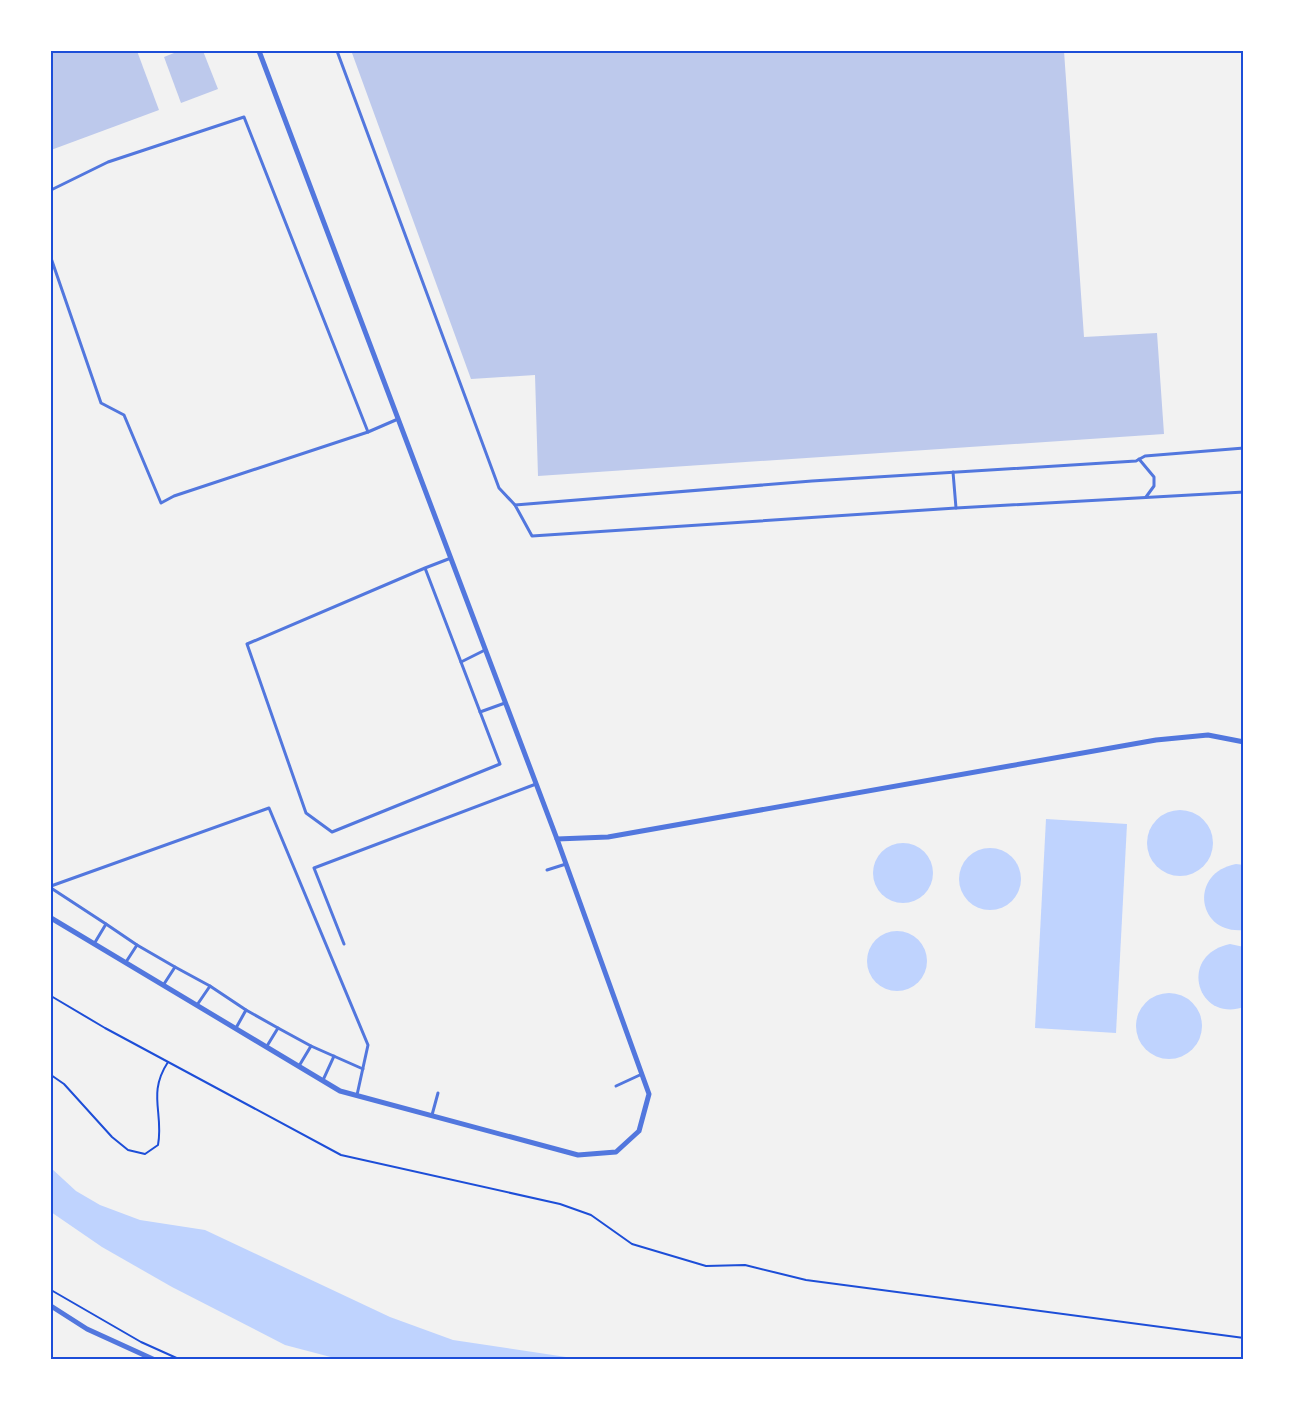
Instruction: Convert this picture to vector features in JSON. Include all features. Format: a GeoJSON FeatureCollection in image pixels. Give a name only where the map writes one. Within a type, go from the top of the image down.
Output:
{"type":"FeatureCollection","features":[{"type":"Feature","properties":{"kind":"street"},"geometry":{"type":"LineString","coordinates":[[51,918],[340,1091],[578,1155],[616,1152],[639,1131],[649,1094],[642,1074],[558,839],[259,51]]}},
{"type":"Feature","properties":{"kind":"street"},"geometry":{"type":"LineString","coordinates":[[558,839],[608,837],[1156,740],[1208,735],[1244,742]]}},
{"type":"Feature","properties":{"kind":"street"},"geometry":{"type":"LineString","coordinates":[[51,1306],[87,1329],[156,1360]]}},
{"type":"Feature","properties":{"kind":"lane"},"geometry":{"type":"LineString","coordinates":[[337,51],[499,488],[516,505],[532,536],[1244,492]]}},
{"type":"Feature","properties":{"kind":"lane"},"geometry":{"type":"LineString","coordinates":[[51,190],[108,162],[244,117],[368,432]]}},
{"type":"Feature","properties":{"kind":"lane"},"geometry":{"type":"LineString","coordinates":[[51,258],[101,403],[124,415],[161,503],[174,496],[368,432],[398,419]]}},
{"type":"Feature","properties":{"kind":"lane"},"geometry":{"type":"LineString","coordinates":[[516,505],[952,472],[1136,461],[1145,456],[1244,448]]}},
{"type":"Feature","properties":{"kind":"lane"},"geometry":{"type":"LineString","coordinates":[[1139,459],[1154,477],[1154,486],[1146,497]]}},
{"type":"Feature","properties":{"kind":"lane"},"geometry":{"type":"LineString","coordinates":[[952,472],[956,508]]}},
{"type":"Feature","properties":{"kind":"lane"},"geometry":{"type":"LineString","coordinates":[[425,568],[500,764],[332,832],[306,813],[247,644],[425,568],[451,558]]}},
{"type":"Feature","properties":{"kind":"lane"},"geometry":{"type":"LineString","coordinates":[[461,662],[486,650]]}},
{"type":"Feature","properties":{"kind":"lane"},"geometry":{"type":"LineString","coordinates":[[480,712],[506,704]]}},
{"type":"Feature","properties":{"kind":"lane"},"geometry":{"type":"LineString","coordinates":[[345,944],[314,868],[536,784]]}},
{"type":"Feature","properties":{"kind":"lane"},"geometry":{"type":"LineString","coordinates":[[51,887],[269,808],[368,1045],[357,1095]]}},
{"type":"Feature","properties":{"kind":"lane"},"geometry":{"type":"LineString","coordinates":[[549,870],[566,864]]}},
{"type":"Feature","properties":{"kind":"lane"},"geometry":{"type":"LineString","coordinates":[[51,887],[137,945],[210,986],[246,1010],[311,1046],[363,1069]]}},
{"type":"Feature","properties":{"kind":"lane"},"geometry":{"type":"LineString","coordinates":[[94,944],[106,924]]}},
{"type":"Feature","properties":{"kind":"lane"},"geometry":{"type":"LineString","coordinates":[[126,963],[137,945]]}},
{"type":"Feature","properties":{"kind":"lane"},"geometry":{"type":"LineString","coordinates":[[163,985],[175,967]]}},
{"type":"Feature","properties":{"kind":"lane"},"geometry":{"type":"LineString","coordinates":[[197,1005],[210,986]]}},
{"type":"Feature","properties":{"kind":"lane"},"geometry":{"type":"LineString","coordinates":[[236,1028],[246,1010]]}},
{"type":"Feature","properties":{"kind":"lane"},"geometry":{"type":"LineString","coordinates":[[267,1047],[278,1028]]}},
{"type":"Feature","properties":{"kind":"lane"},"geometry":{"type":"LineString","coordinates":[[299,1066],[311,1046]]}},
{"type":"Feature","properties":{"kind":"lane"},"geometry":{"type":"LineString","coordinates":[[323,1080],[334,1056]]}},
{"type":"Feature","properties":{"kind":"lane"},"geometry":{"type":"LineString","coordinates":[[616,1086],[642,1074]]}},
{"type":"Feature","properties":{"kind":"lane"},"geometry":{"type":"LineString","coordinates":[[432,1115],[438,1093]]}},
{"type":"Feature","properties":{"kind":"path"},"geometry":{"type":"LineString","coordinates":[[51,996],[69,1008],[341,1155],[560,1204],[591,1215],[632,1244],[706,1266],[745,1265],[806,1280],[1244,1338]]}},
{"type":"Feature","properties":{"kind":"path"},"geometry":{"type":"LineString","coordinates":[[51,1075],[64,1084],[112,1137],[128,1150],[145,1155],[158,1145],[160,1131],[155,1096],[160,1073],[168,1062]]}},
{"type":"Feature","properties":{"kind":"path"},"geometry":{"type":"LineString","coordinates":[[51,1290],[141,1342],[181,1360]]}},
{"type":"Feature","properties":{"kind":"water"},"geometry":{"type":"Polygon","coordinates":[[[1174,810],[1186,810],[1198,815],[1208,825],[1213,843],[1211,856],[1198,871],[1186,876],[1174,876],[1162,871],[1152,861],[1147,849],[1147,837],[1152,825],[1162,815],[1174,810]]]}},
{"type":"Feature","properties":{"kind":"water"},"geometry":{"type":"Polygon","coordinates":[[[1046,819],[1127,824],[1116,1033],[1035,1028],[1046,819]]]}},
{"type":"Feature","properties":{"kind":"water"},"geometry":{"type":"Polygon","coordinates":[[[903,843],[920,848],[928,856],[933,873],[928,890],[920,898],[903,903],[886,898],[878,890],[873,873],[878,856],[886,848],[903,843]]]}},
{"type":"Feature","properties":{"kind":"water"},"geometry":{"type":"Polygon","coordinates":[[[990,848],[1007,853],[1012,857],[1016,862],[1021,879],[1016,896],[1012,901],[1007,905],[990,910],[973,905],[968,901],[964,896],[959,879],[964,862],[968,857],[973,853],[990,848]]]}},
{"type":"Feature","properties":{"kind":"water"},"geometry":{"type":"Polygon","coordinates":[[[1236,864],[1244,865],[1244,930],[1228,929],[1216,923],[1208,914],[1204,902],[1205,890],[1210,879],[1221,870],[1236,864]]]}},
{"type":"Feature","properties":{"kind":"water"},"geometry":{"type":"Polygon","coordinates":[[[891,931],[903,931],[914,936],[922,944],[927,961],[925,973],[914,986],[903,991],[891,991],[880,986],[872,978],[867,967],[867,955],[872,944],[880,936],[891,931]]]}},
{"type":"Feature","properties":{"kind":"water"},"geometry":{"type":"Polygon","coordinates":[[[1230,944],[1244,947],[1244,1007],[1228,1009],[1215,1005],[1205,997],[1200,986],[1199,973],[1203,961],[1213,951],[1230,944]]]}},
{"type":"Feature","properties":{"kind":"water"},"geometry":{"type":"Polygon","coordinates":[[[1162,993],[1176,993],[1188,998],[1197,1007],[1202,1026],[1200,1039],[1193,1050],[1176,1059],[1162,1059],[1150,1054],[1141,1045],[1136,1033],[1136,1019],[1141,1007],[1150,998],[1162,993]]]}},
{"type":"Feature","properties":{"kind":"water"},"geometry":{"type":"Polygon","coordinates":[[[51,1168],[76,1191],[100,1205],[140,1220],[205,1230],[390,1317],[453,1340],[586,1360],[342,1360],[285,1345],[172,1287],[102,1247],[51,1212],[51,1168]]]}},
{"type":"Feature","properties":{"kind":"building"},"geometry":{"type":"Polygon","coordinates":[[[51,51],[137,51],[159,110],[51,150],[51,51]]]}},
{"type":"Feature","properties":{"kind":"building"},"geometry":{"type":"Polygon","coordinates":[[[179,51],[203,51],[218,89],[181,103],[164,57],[179,51]]]}},
{"type":"Feature","properties":{"kind":"building"},"geometry":{"type":"Polygon","coordinates":[[[392,51],[1064,51],[1084,337],[1157,333],[1164,434],[538,476],[535,375],[471,379],[352,53],[392,51]]]}}]}
